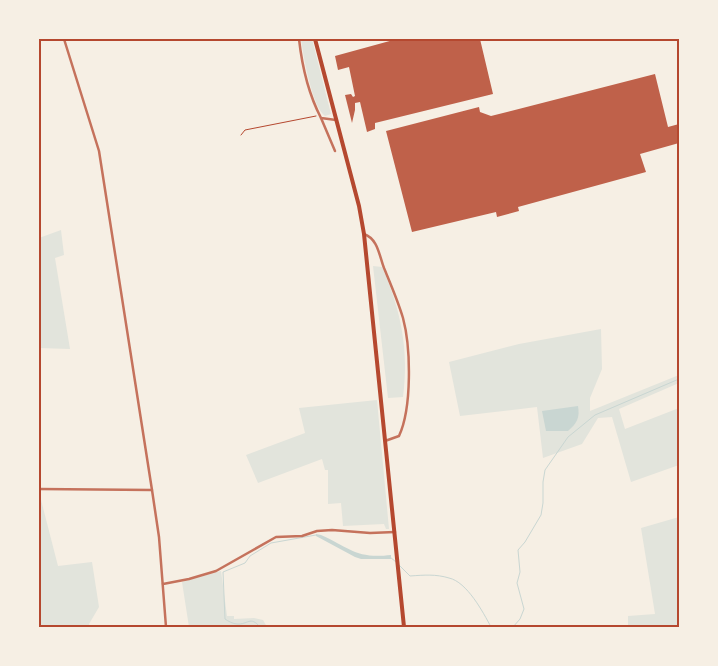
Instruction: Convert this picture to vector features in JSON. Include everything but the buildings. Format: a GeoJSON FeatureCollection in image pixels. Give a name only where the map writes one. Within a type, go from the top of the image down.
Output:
{"type":"FeatureCollection","features":[{"type":"Feature","properties":{"kind":"main road"},"geometry":{"type":"LineString","coordinates":[[315,39],[338,121],[364,234],[404,627]]}},
{"type":"Feature","properties":{"kind":"street"},"geometry":{"type":"LineString","coordinates":[[64,39],[99,151],[152,490],[166,627]]}},
{"type":"Feature","properties":{"kind":"street"},"geometry":{"type":"LineString","coordinates":[[299,39],[308,84],[335,151]]}},
{"type":"Feature","properties":{"kind":"street"},"geometry":{"type":"LineString","coordinates":[[321,118],[338,121]]}},
{"type":"Feature","properties":{"kind":"street"},"geometry":{"type":"LineString","coordinates":[[364,234],[374,240],[393,288],[404,320],[408,350],[409,377],[403,427],[399,436],[385,442]]}},
{"type":"Feature","properties":{"kind":"street"},"geometry":{"type":"LineString","coordinates":[[39,489],[152,490]]}},
{"type":"Feature","properties":{"kind":"street"},"geometry":{"type":"LineString","coordinates":[[163,584],[216,571],[276,537],[302,536],[317,531],[332,530],[395,532]]}},
{"type":"Feature","properties":{"kind":"path"},"geometry":{"type":"LineString","coordinates":[[241,135],[245,130],[316,116],[321,118]]}},
{"type":"Feature","properties":{"kind":"shaded area"},"geometry":{"type":"Polygon","coordinates":[[[301,39],[312,39],[331,114],[325,116],[320,111],[312,92],[301,39]]]}},
{"type":"Feature","properties":{"kind":"shaded area"},"geometry":{"type":"Polygon","coordinates":[[[61,230],[64,255],[55,258],[70,349],[39,348],[39,238],[61,230]]]}},
{"type":"Feature","properties":{"kind":"shaded area"},"geometry":{"type":"Polygon","coordinates":[[[373,266],[382,267],[399,315],[405,363],[403,397],[388,398],[373,266]]]}},
{"type":"Feature","properties":{"kind":"shaded area"},"geometry":{"type":"Polygon","coordinates":[[[601,329],[602,369],[590,398],[590,411],[679,375],[679,383],[619,409],[625,429],[679,408],[679,465],[631,482],[612,417],[598,418],[582,444],[543,458],[537,407],[460,416],[449,362],[519,344],[601,329]]]}},
{"type":"Feature","properties":{"kind":"shaded area"},"geometry":{"type":"Polygon","coordinates":[[[377,400],[389,529],[386,529],[384,524],[343,526],[341,503],[328,504],[328,470],[325,470],[322,459],[258,483],[246,455],[305,433],[299,408],[377,400]]]}},
{"type":"Feature","properties":{"kind":"shaded area"},"geometry":{"type":"Polygon","coordinates":[[[578,406],[579,414],[577,420],[568,431],[546,431],[542,411],[578,406]]]}},
{"type":"Feature","properties":{"kind":"shaded area"},"geometry":{"type":"Polygon","coordinates":[[[39,492],[58,566],[92,562],[99,607],[89,624],[90,627],[39,627],[39,492]]]}},
{"type":"Feature","properties":{"kind":"shaded area"},"geometry":{"type":"Polygon","coordinates":[[[679,517],[679,627],[628,627],[628,616],[655,614],[641,528],[679,517]]]}},
{"type":"Feature","properties":{"kind":"shaded area"},"geometry":{"type":"Polygon","coordinates":[[[316,534],[361,554],[391,555],[391,559],[361,559],[355,557],[316,536],[316,534]]]}},
{"type":"Feature","properties":{"kind":"shaded area"},"geometry":{"type":"Polygon","coordinates":[[[221,571],[227,616],[234,616],[234,619],[254,618],[263,620],[267,627],[251,625],[189,627],[182,582],[221,571]]]}},
{"type":"Feature","properties":{"kind":"waterway"},"geometry":{"type":"LineString","coordinates":[[678,360],[679,370]]}},
{"type":"Feature","properties":{"kind":"waterway"},"geometry":{"type":"LineString","coordinates":[[513,627],[520,619],[524,609],[517,583],[520,572],[518,550],[541,515],[545,470],[568,437],[595,415],[679,379]]}},
{"type":"Feature","properties":{"kind":"waterway"},"geometry":{"type":"LineString","coordinates":[[260,627],[257,623],[251,621],[235,624],[225,619],[223,572],[245,563],[250,556],[271,543],[316,535]]}},
{"type":"Feature","properties":{"kind":"waterway"},"geometry":{"type":"LineString","coordinates":[[390,557],[396,562]]}},
{"type":"Feature","properties":{"kind":"waterway"},"geometry":{"type":"LineString","coordinates":[[399,565],[410,576],[435,575],[456,581],[462,585],[474,598],[491,627]]}}]}
